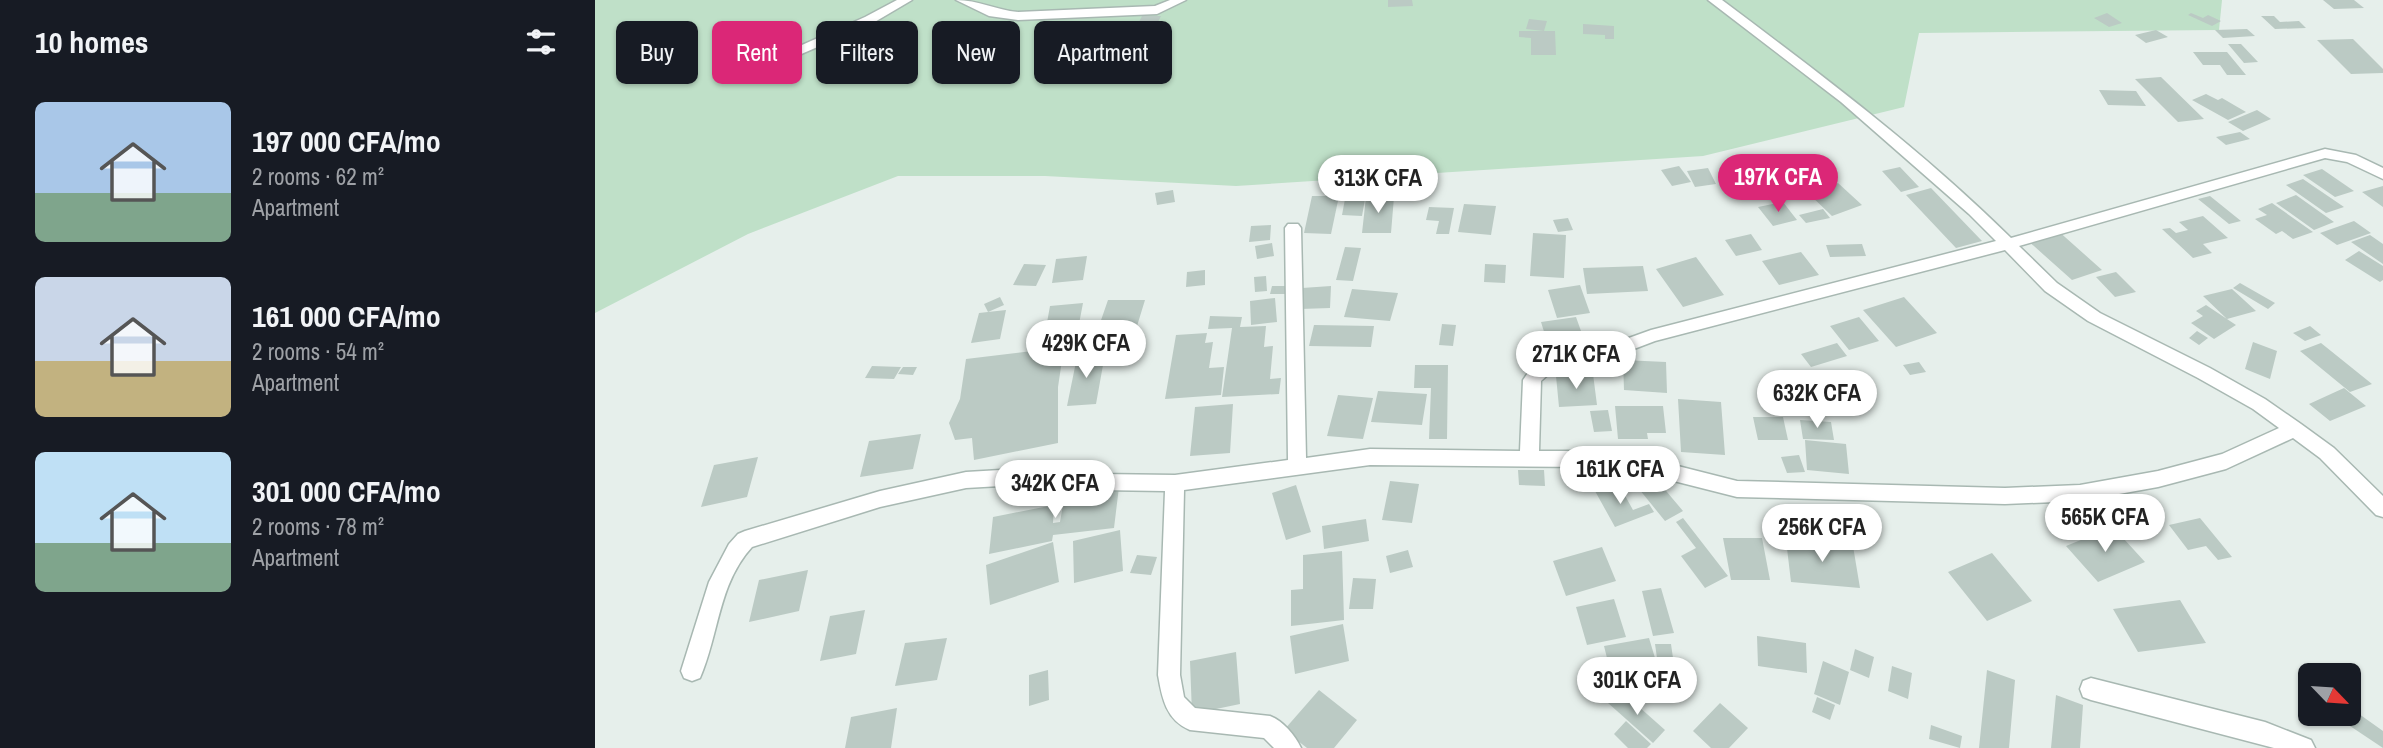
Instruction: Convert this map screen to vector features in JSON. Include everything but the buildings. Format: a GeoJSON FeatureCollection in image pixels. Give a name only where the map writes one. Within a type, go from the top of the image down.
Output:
{"type":"FeatureCollection","features":[{"type":"Feature","properties":{"kind":"street"},"geometry":{"type":"LineString","coordinates":[[802,49],[869,20],[907,0]]}},
{"type":"Feature","properties":{"kind":"street"},"geometry":{"type":"LineString","coordinates":[[962,0],[993,13],[1018,16],[1157,10],[1180,0]]}},
{"type":"Feature","properties":{"kind":"street"},"geometry":{"type":"LineString","coordinates":[[1714,0],[1846,99],[1974,210],[2051,287],[2094,317],[2204,373],[2295,429],[2354,477],[2383,509]]}},
{"type":"Feature","properties":{"kind":"street"},"geometry":{"type":"LineString","coordinates":[[1529,458],[1531,380],[1547,367],[1576,364],[1651,336],[2007,244],[2325,153],[2351,158],[2383,174]]}},
{"type":"Feature","properties":{"kind":"street"},"geometry":{"type":"LineString","coordinates":[[1293,228],[1297,465]]}},
{"type":"Feature","properties":{"kind":"street"},"geometry":{"type":"LineString","coordinates":[[692,671],[720,583],[735,548],[745,540],[880,499],[966,480],[1036,476],[1099,482],[1175,483],[1370,457],[1529,458],[1587,459],[1637,466],[1737,489],[2005,496],[2068,494],[2158,479],[2226,461],[2295,429]]}},
{"type":"Feature","properties":{"kind":"street"},"geometry":{"type":"LineString","coordinates":[[1175,483],[1169,675],[1174,702],[1189,719],[1270,727],[1289,748]]}},
{"type":"Feature","properties":{"kind":"street"},"geometry":{"type":"LineString","coordinates":[[2091,689],[2265,733],[2303,748]]}},
{"type":"Feature","properties":{"kind":"green space"},"geometry":{"type":"Polygon","coordinates":[[[595,0],[2222,0],[2219,30],[1919,33],[1904,107],[1703,156],[1236,186],[1045,176],[898,176],[748,234],[595,313],[595,0]]]}}]}
